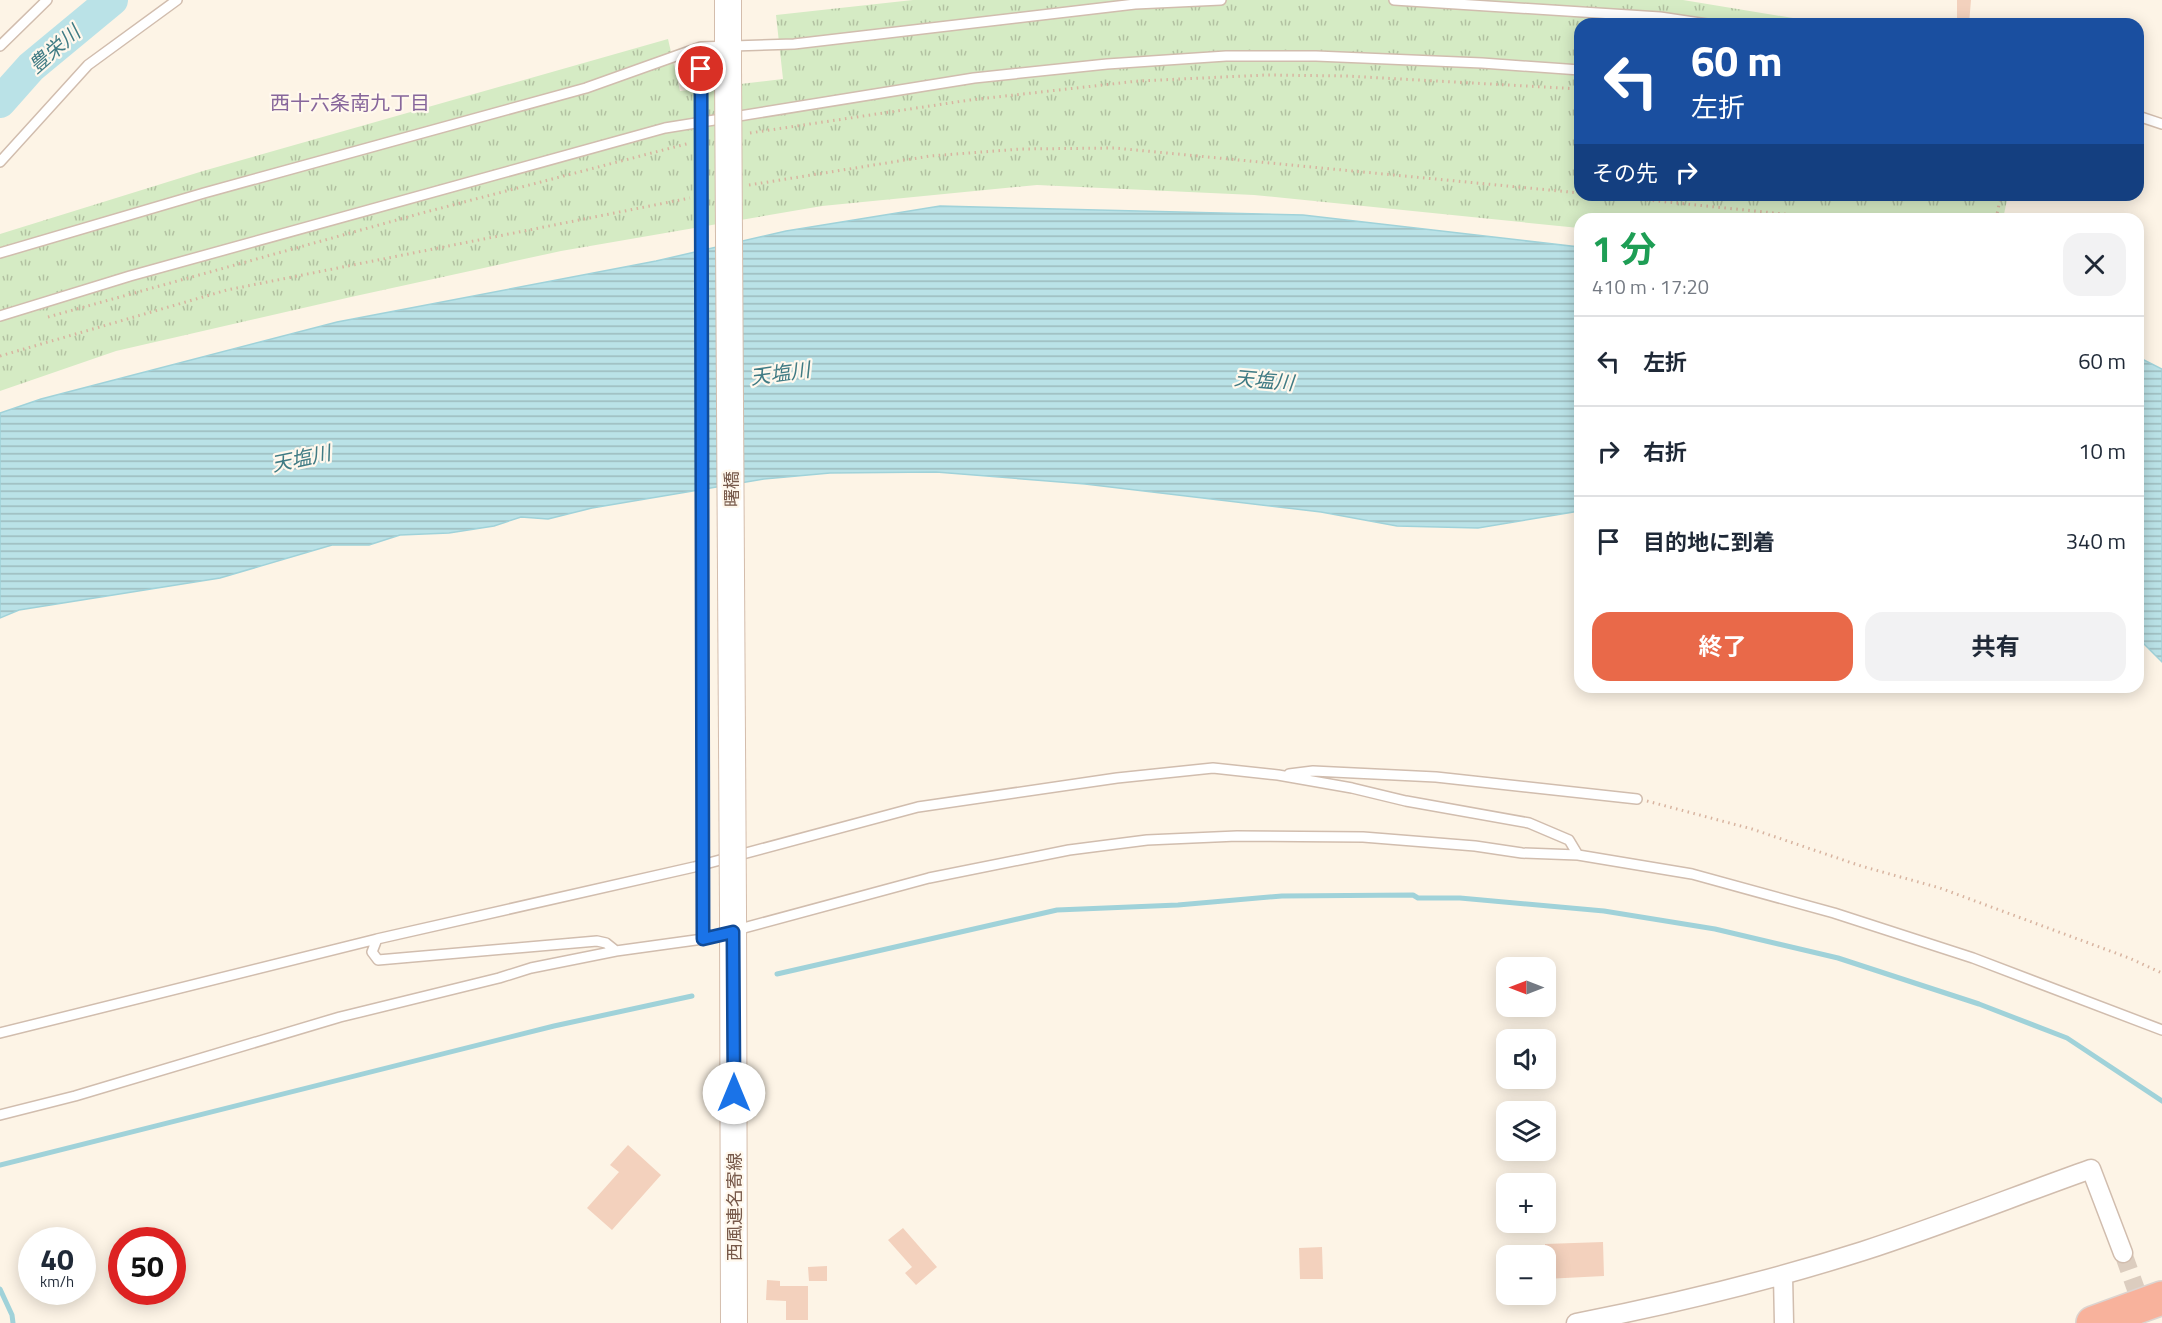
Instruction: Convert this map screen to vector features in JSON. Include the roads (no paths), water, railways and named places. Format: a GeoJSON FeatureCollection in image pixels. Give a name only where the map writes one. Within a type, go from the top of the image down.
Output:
{"type":"FeatureCollection","features":[{"type":"Feature","properties":{"kind":"highway"},"geometry":{"type":"LineString","coordinates":[[2093,1323],[2162,1298]]}},
{"type":"Feature","properties":{"kind":"main road"},"geometry":{"type":"LineString","coordinates":[[728,0],[728,56]]}},
{"type":"Feature","properties":{"kind":"main road","name":"曙橋"},"geometry":{"type":"LineString","coordinates":[[728,56],[733,921]]}},
{"type":"Feature","properties":{"kind":"main road","name":"西風連名寄線"},"geometry":{"type":"LineString","coordinates":[[733,921],[734,1323]]}},
{"type":"Feature","properties":{"kind":"street"},"geometry":{"type":"LineString","coordinates":[[1576,1323],[1637,1311],[1784,1275],[1865,1250],[2091,1169],[2123,1253]]}},
{"type":"Feature","properties":{"kind":"street"},"geometry":{"type":"LineString","coordinates":[[1784,1275],[1784,1323]]}},
{"type":"Feature","properties":{"kind":"lane"},"geometry":{"type":"LineString","coordinates":[[0,46],[47,0]]}},
{"type":"Feature","properties":{"kind":"lane"},"geometry":{"type":"LineString","coordinates":[[0,162],[88,65],[177,0]]}},
{"type":"Feature","properties":{"kind":"lane"},"geometry":{"type":"LineString","coordinates":[[0,253],[204,193],[586,88],[701,46],[728,56],[794,44],[1135,4],[1221,0]]}},
{"type":"Feature","properties":{"kind":"lane"},"geometry":{"type":"LineString","coordinates":[[1394,0],[1663,18]]}},
{"type":"Feature","properties":{"kind":"lane"},"geometry":{"type":"LineString","coordinates":[[701,46],[703,939]]}},
{"type":"Feature","properties":{"kind":"lane"},"geometry":{"type":"LineString","coordinates":[[0,316],[130,276],[665,128],[963,80],[1107,64],[1226,56],[1316,56],[1470,62],[1574,70]]}},
{"type":"Feature","properties":{"kind":"lane"},"geometry":{"type":"LineString","coordinates":[[2144,118],[2162,124]]}},
{"type":"Feature","properties":{"kind":"lane"},"geometry":{"type":"LineString","coordinates":[[0,1033],[377,939],[694,867],[918,807],[1117,778],[1213,768],[1278,775],[1529,824],[1569,840],[1578,855]]}},
{"type":"Feature","properties":{"kind":"lane"},"geometry":{"type":"LineString","coordinates":[[1278,775],[1313,771],[1436,777],[1637,798]]}},
{"type":"Feature","properties":{"kind":"lane"},"geometry":{"type":"LineString","coordinates":[[0,1114],[75,1096],[340,1017],[531,968],[616,951],[703,939],[733,921],[1069,850],[1147,840],[1237,836],[1363,837],[1475,846],[1522,853],[1578,855],[1692,874],[1834,913],[1972,958],[2162,1029]]}},
{"type":"Feature","properties":{"kind":"lane"},"geometry":{"type":"LineString","coordinates":[[377,939],[372,952],[378,960],[589,941],[606,943],[616,951]]}},
{"type":"Feature","properties":{"kind":"water","name":"天塩川"},"geometry":{"type":"Polygon","coordinates":[[[940,206],[1303,215],[1574,246],[1574,512],[1478,528],[1397,526],[1321,512],[1085,484],[936,472],[830,473],[764,479],[592,508],[548,519],[521,517],[494,526],[449,533],[400,535],[369,545],[332,545],[220,578],[19,610],[0,618],[0,413],[41,399],[337,322],[656,261],[786,231],[940,206]]]}},
{"type":"Feature","properties":{"kind":"water"},"geometry":{"type":"Polygon","coordinates":[[[2144,360],[2162,369],[2162,662],[2144,644],[2144,360]]]}},
{"type":"Feature","properties":{"kind":"waterway","name":"豊栄川"},"geometry":{"type":"LineString","coordinates":[[0,102],[31,67],[112,0]]}},
{"type":"Feature","properties":{"kind":"waterway"},"geometry":{"type":"LineString","coordinates":[[777,974],[1057,910],[1178,905],[1282,896],[1413,895],[1418,898],[1460,898],[1604,911],[1715,929],[1838,958],[1979,1004],[2067,1038],[2162,1101]]}},
{"type":"Feature","properties":{"kind":"waterway"},"geometry":{"type":"LineString","coordinates":[[0,1165],[554,1026],[692,996]]}},
{"type":"Feature","properties":{"kind":"waterway"},"geometry":{"type":"LineString","coordinates":[[0,1289],[12,1315],[13,1323]]}},
{"type":"Feature","properties":{"kind":"tunnel"},"geometry":{"type":"LineString","coordinates":[[2123,1253],[2148,1323]]}},
{"type":"Feature","properties":{"kind":"district","name":"西十六条南九丁目"},"geometry":{"type":"Point","coordinates":[350,102]}}]}
